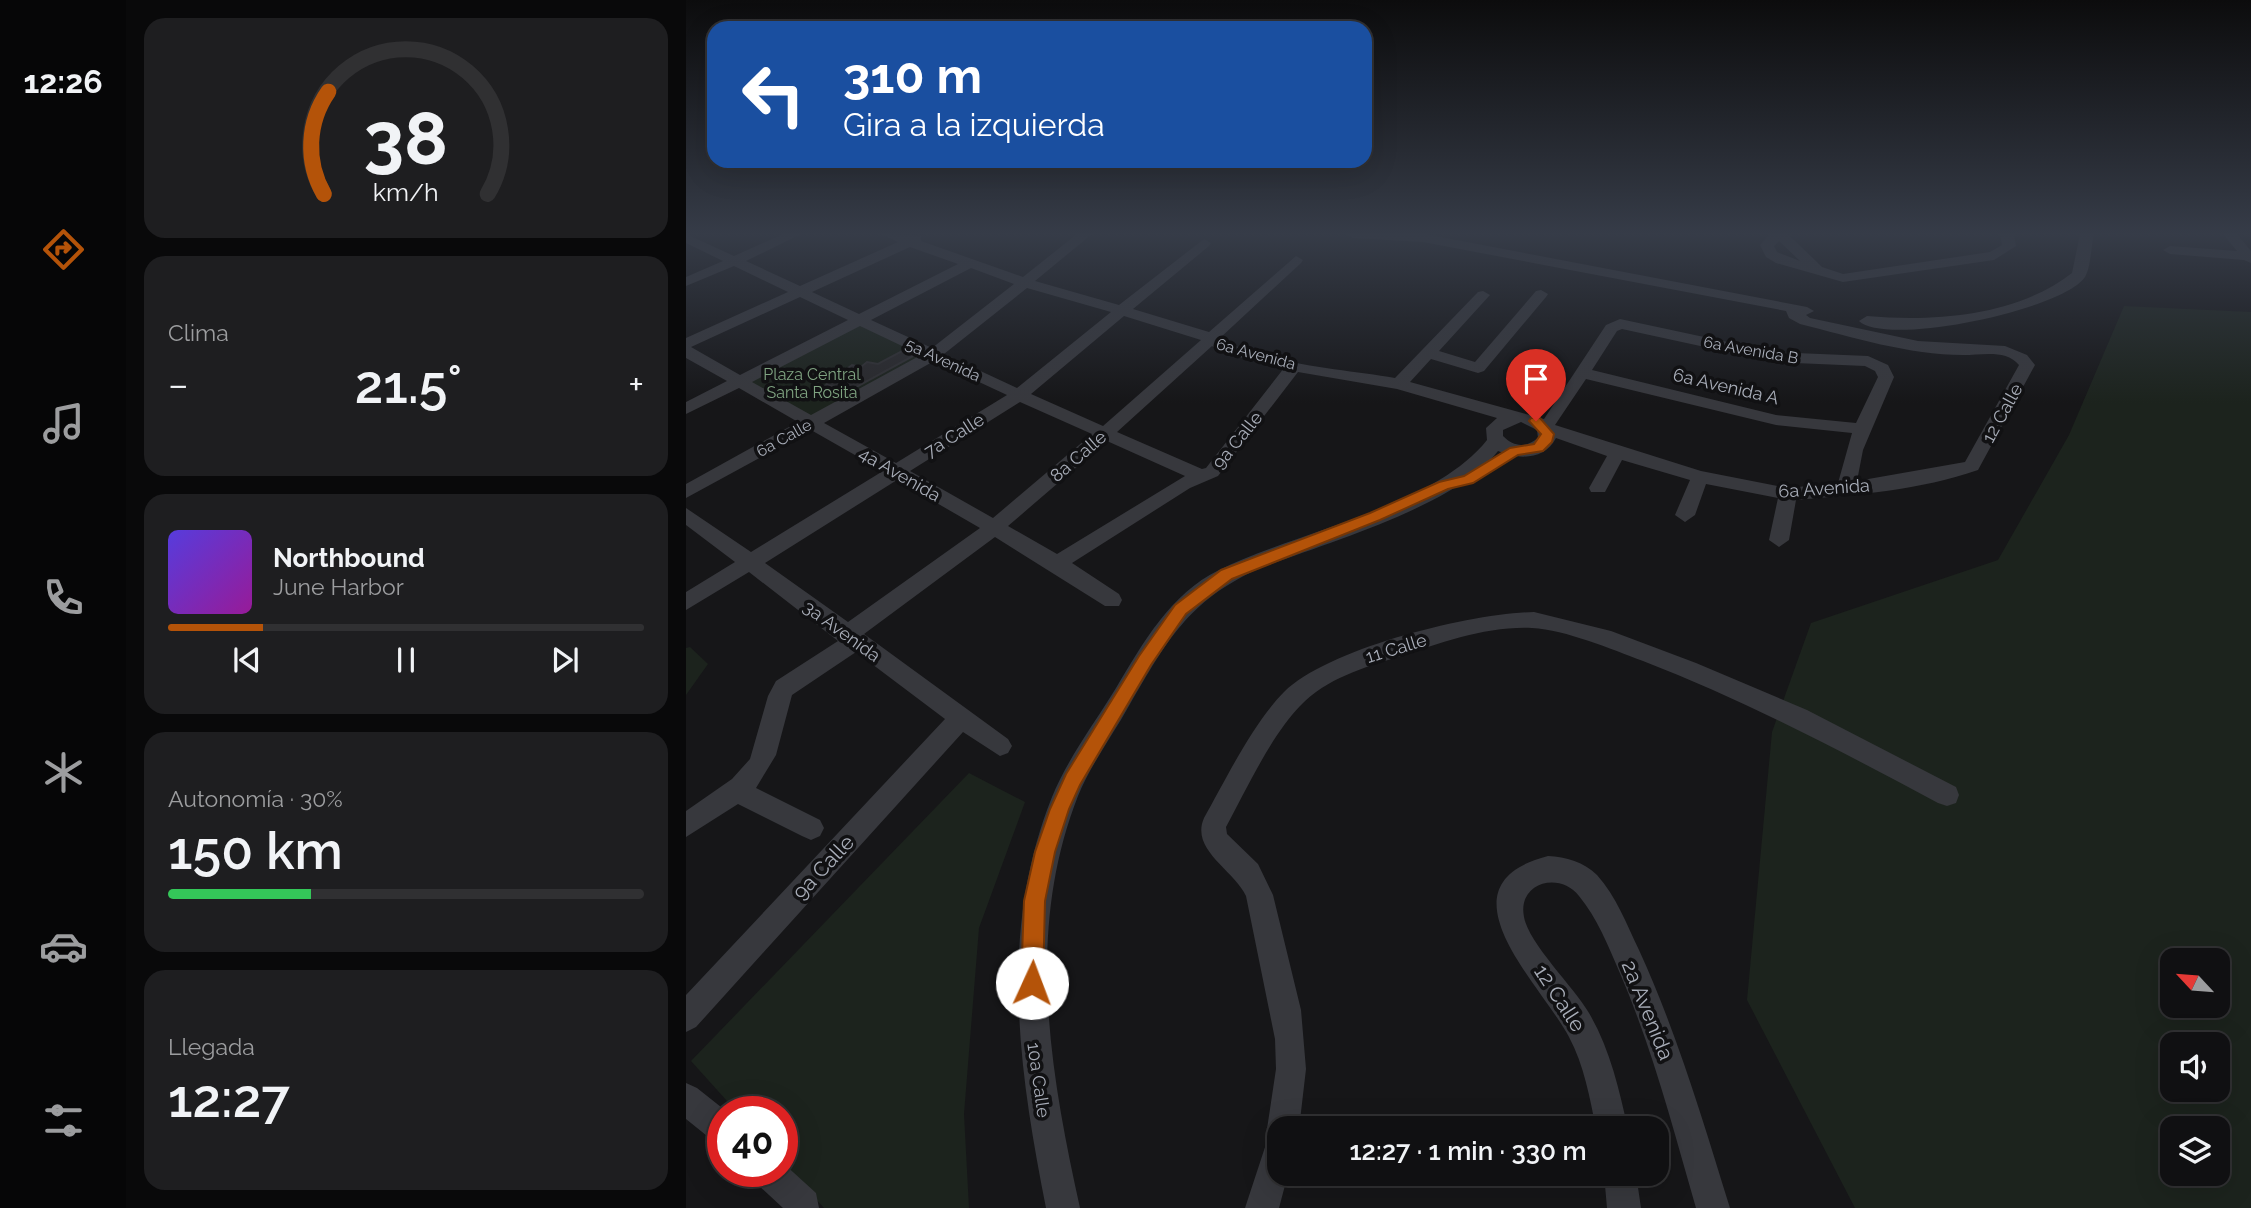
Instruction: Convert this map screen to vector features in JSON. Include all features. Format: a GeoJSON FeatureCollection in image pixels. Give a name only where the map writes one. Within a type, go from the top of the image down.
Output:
{"type":"FeatureCollection","features":[{"type":"Feature","properties":{"kind":"street","name":"5a Avenida"},"geometry":{"type":"LineString","coordinates":[[796,290],[1203,477]]}},
{"type":"Feature","properties":{"kind":"street"},"geometry":{"type":"LineString","coordinates":[[686,344],[803,290]]}},
{"type":"Feature","properties":{"kind":"street"},"geometry":{"type":"LineString","coordinates":[[686,409],[919,290]]}},
{"type":"Feature","properties":{"kind":"street","name":"6a Calle"},"geometry":{"type":"LineString","coordinates":[[686,492],[933,355],[1016,290]]}},
{"type":"Feature","properties":{"kind":"street","name":"6a Avenida"},"geometry":{"type":"LineString","coordinates":[[1049,290],[1118,313],[1202,334],[1209,341],[1229,350],[1294,366],[1431,392],[1514,418],[1536,421],[1547,431],[1617,454],[1700,477],[1788,494],[1848,489],[1954,472],[1972,466]]}},
{"type":"Feature","properties":{"kind":"street","name":"7a Calle"},"geometry":{"type":"LineString","coordinates":[[686,601],[1019,395],[1146,290]]}},
{"type":"Feature","properties":{"kind":"street","name":"8a Calle"},"geometry":{"type":"LineString","coordinates":[[686,825],[736,790],[763,757],[779,695],[784,688],[995,527],[1263,290]]}},
{"type":"Feature","properties":{"kind":"street"},"geometry":{"type":"LineString","coordinates":[[1696,290],[1793,309],[1900,325],[1937,323],[2000,312],[2055,290]]}},
{"type":"Feature","properties":{"kind":"street"},"geometry":{"type":"LineString","coordinates":[[1428,353],[1478,368],[1541,294]]}},
{"type":"Feature","properties":{"kind":"street"},"geometry":{"type":"LineString","coordinates":[[1399,384],[1483,295]]}},
{"type":"Feature","properties":{"kind":"street","name":"12 Calle"},"geometry":{"type":"LineString","coordinates":[[1793,309],[1794,315],[1805,321],[1941,349],[2000,351],[2023,359],[2027,365],[2023,374],[1972,466]]}},
{"type":"Feature","properties":{"kind":"street","name":"6a Avenida B"},"geometry":{"type":"LineString","coordinates":[[1582,373],[1611,328],[1620,324],[1774,357],[1863,360],[1882,368],[1886,377],[1862,429]]}},
{"type":"Feature","properties":{"kind":"street","name":"4a Avenida"},"geometry":{"type":"LineString","coordinates":[[686,351],[737,383],[1057,563],[1112,600]]}},
{"type":"Feature","properties":{"kind":"street","name":"9a Calle"},"geometry":{"type":"LineString","coordinates":[[1057,563],[1183,484],[1203,477],[1221,463],[1294,366]]}},
{"type":"Feature","properties":{"kind":"street"},"geometry":{"type":"LineString","coordinates":[[1514,451],[1531,451],[1547,431],[1582,373]]}},
{"type":"Feature","properties":{"kind":"street","name":"6a Avenida A"},"geometry":{"type":"LineString","coordinates":[[1582,373],[1776,420],[1862,429]]}},
{"type":"Feature","properties":{"kind":"street","name":"6a Avenida"},"geometry":{"type":"LineString","coordinates":[[1431,392],[1481,419],[1495,437],[1514,451]]}},
{"type":"Feature","properties":{"kind":"street","name":"10a Calle"},"geometry":{"type":"LineString","coordinates":[[1444,485],[1488,456],[1499,423],[1514,418]]}},
{"type":"Feature","properties":{"kind":"street"},"geometry":{"type":"LineString","coordinates":[[1848,489],[1846,483],[1862,429]]}},
{"type":"Feature","properties":{"kind":"street","name":"10a Calle"},"geometry":{"type":"LineString","coordinates":[[1063,1208],[1034,1059],[1032,983],[1035,901],[1039,878],[1050,836],[1072,780],[1162,634],[1193,597],[1226,575],[1375,516],[1444,485],[1480,474],[1514,451]]}},
{"type":"Feature","properties":{"kind":"street"},"geometry":{"type":"LineString","coordinates":[[1598,488],[1617,454]]}},
{"type":"Feature","properties":{"kind":"street"},"geometry":{"type":"LineString","coordinates":[[1685,515],[1700,477]]}},
{"type":"Feature","properties":{"kind":"street"},"geometry":{"type":"LineString","coordinates":[[1779,540],[1788,494]]}},
{"type":"Feature","properties":{"kind":"street","name":"3a Avenida"},"geometry":{"type":"LineString","coordinates":[[686,515],[1000,746]]}},
{"type":"Feature","properties":{"kind":"street","name":"11 Calle"},"geometry":{"type":"LineString","coordinates":[[1285,1116],[1291,1069],[1290,1039],[1262,905],[1249,873],[1217,844],[1213,826],[1250,759],[1292,699],[1331,670],[1454,630],[1499,621],[1534,620],[1611,640],[1799,716],[1947,795]]}},
{"type":"Feature","properties":{"kind":"street","name":"9a Calle"},"geometry":{"type":"LineString","coordinates":[[686,1017],[961,718]]}},
{"type":"Feature","properties":{"kind":"street"},"geometry":{"type":"LineString","coordinates":[[736,790],[811,828]]}},
{"type":"Feature","properties":{"kind":"street","name":"2a Avenida"},"geometry":{"type":"LineString","coordinates":[[1526,876],[1550,868],[1574,873],[1585,882],[1610,921],[1637,978],[1669,1060],[1713,1208]]}},
{"type":"Feature","properties":{"kind":"street","name":"12 Calle"},"geometry":{"type":"LineString","coordinates":[[1526,876],[1512,894],[1510,917],[1518,935],[1581,1028],[1599,1075],[1609,1116]]}},
{"type":"Feature","properties":{"kind":"street"},"geometry":{"type":"LineString","coordinates":[[686,1099],[707,1116]]}},
{"type":"Feature","properties":{"kind":"street"},"geometry":{"type":"LineString","coordinates":[[1262,1208],[1268,1186]]}},
{"type":"Feature","properties":{"kind":"street"},"geometry":{"type":"LineString","coordinates":[[1621,1186],[1624,1208]]}},
{"type":"Feature","properties":{"kind":"street"},"geometry":{"type":"LineString","coordinates":[[784,1187],[803,1206]]}},
{"type":"Feature","properties":{"kind":"green space"},"geometry":{"type":"Polygon","coordinates":[[[2124,306],[2251,312],[2251,1208],[1855,1208],[1747,1000],[1772,732],[1811,623],[1998,560],[2069,435],[2124,306]]]}},
{"type":"Feature","properties":{"kind":"green space","name":"Plaza Central Santa Rosita"},"geometry":{"type":"Polygon","coordinates":[[[861,321],[933,355],[809,424],[737,383],[861,321]]]}},
{"type":"Feature","properties":{"kind":"green space"},"geometry":{"type":"Polygon","coordinates":[[[690,647],[708,664],[686,695],[686,648],[690,647]]]}},
{"type":"Feature","properties":{"kind":"green space"},"geometry":{"type":"Polygon","coordinates":[[[969,773],[1025,802],[979,928],[964,1114],[969,1208],[824,1208],[798,1180],[798,1096],[722,1096],[691,1061],[969,773]]]}},
{"type":"Feature","properties":{"kind":"building"},"geometry":{"type":"Polygon","coordinates":[[[902,351],[913,356],[851,390],[826,385],[852,365],[861,367],[867,362],[878,364],[902,351]]]}},
{"type":"Feature","properties":{"kind":"route"},"geometry":{"type":"LineString","coordinates":[[1032,983],[1035,901],[1045,852],[1060,809],[1072,780],[1171,621],[1193,597],[1226,575],[1375,516],[1444,485],[1468,480],[1514,451],[1523,452],[1538,448],[1544,444],[1547,434],[1542,424],[1536,421]]}}]}
